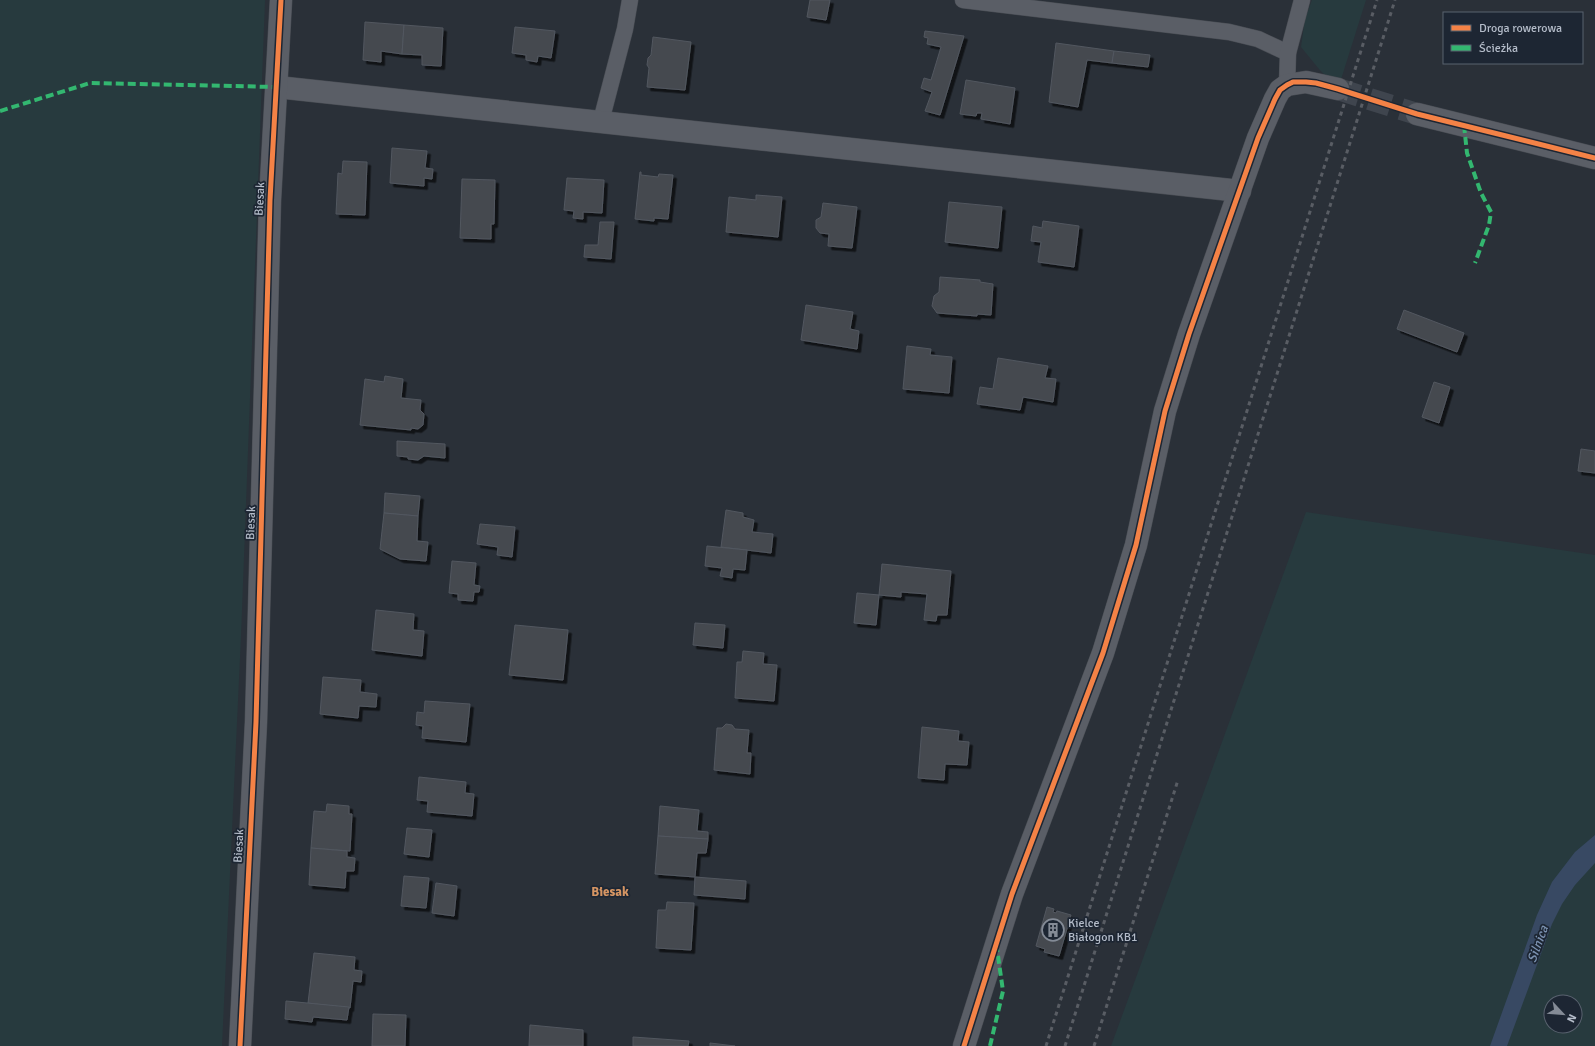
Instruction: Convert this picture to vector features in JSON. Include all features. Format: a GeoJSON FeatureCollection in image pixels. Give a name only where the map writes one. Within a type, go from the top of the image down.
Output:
{"type":"FeatureCollection","features":[{"type":"Feature","properties":{"kind":"street","name":"Biesak"},"geometry":{"type":"LineString","coordinates":[[240,1046],[256,722],[270,200],[281,0]]}},
{"type":"Feature","properties":{"kind":"street"},"geometry":{"type":"LineString","coordinates":[[964,1046],[1012,894],[1103,653],[1136,545],[1165,411],[1189,334],[1258,138],[1275,98],[1280,90],[1287,85],[1306,82],[1338,89]]}},
{"type":"Feature","properties":{"kind":"street"},"geometry":{"type":"LineString","coordinates":[[277,87],[1240,191]]}},
{"type":"Feature","properties":{"kind":"street"},"geometry":{"type":"LineString","coordinates":[[1417,114],[1595,158]]}},
{"type":"Feature","properties":{"kind":"lane"},"geometry":{"type":"LineString","coordinates":[[601,121],[625,29],[630,0]]}},
{"type":"Feature","properties":{"kind":"lane"},"geometry":{"type":"LineString","coordinates":[[963,0],[1229,32],[1258,39],[1288,52]]}},
{"type":"Feature","properties":{"kind":"lane"},"geometry":{"type":"LineString","coordinates":[[1287,85],[1288,52],[1302,0]]}},
{"type":"Feature","properties":{"kind":"green space"},"geometry":{"type":"Polygon","coordinates":[[[0,0],[265,0],[241,636],[222,1046],[0,1046],[0,0]]]}},
{"type":"Feature","properties":{"kind":"green space"},"geometry":{"type":"Polygon","coordinates":[[[1312,0],[1366,0],[1338,89],[1301,47],[1305,19],[1312,0]]]}},
{"type":"Feature","properties":{"kind":"green space"},"geometry":{"type":"Polygon","coordinates":[[[1306,512],[1595,555],[1595,1046],[1111,1046],[1306,512]]]}},
{"type":"Feature","properties":{"kind":"water","name":"Silnica"},"geometry":{"type":"Polygon","coordinates":[[[1595,835],[1595,863],[1575,885],[1562,904],[1552,924],[1507,1046],[1490,1046],[1537,915],[1552,882],[1575,852],[1595,835]]]}},
{"type":"Feature","properties":{"kind":"building"},"geometry":{"type":"Polygon","coordinates":[[[810,0],[830,0],[826,20],[807,17],[810,0]]]}},
{"type":"Feature","properties":{"kind":"building"},"geometry":{"type":"Polygon","coordinates":[[[365,22],[404,25],[402,54],[381,51],[381,62],[363,60],[365,22]]]}},
{"type":"Feature","properties":{"kind":"building"},"geometry":{"type":"Polygon","coordinates":[[[404,25],[443,28],[441,66],[422,65],[422,55],[402,54],[404,25]]]}},
{"type":"Feature","properties":{"kind":"building"},"geometry":{"type":"Polygon","coordinates":[[[515,27],[555,31],[551,58],[538,56],[537,62],[526,60],[526,55],[512,53],[515,27]]]}},
{"type":"Feature","properties":{"kind":"building"},"geometry":{"type":"Polygon","coordinates":[[[925,31],[964,36],[940,115],[925,111],[932,92],[921,88],[924,78],[931,80],[941,47],[927,44],[928,38],[924,37],[925,31]]]}},
{"type":"Feature","properties":{"kind":"building"},"geometry":{"type":"Polygon","coordinates":[[[653,37],[691,42],[685,90],[647,87],[649,68],[647,65],[648,58],[651,55],[653,37]]]}},
{"type":"Feature","properties":{"kind":"building"},"geometry":{"type":"Polygon","coordinates":[[[1056,43],[1114,51],[1112,63],[1087,60],[1078,107],[1049,102],[1056,43]]]}},
{"type":"Feature","properties":{"kind":"building"},"geometry":{"type":"Polygon","coordinates":[[[1114,51],[1150,55],[1148,67],[1112,63],[1114,51]]]}},
{"type":"Feature","properties":{"kind":"building"},"geometry":{"type":"Polygon","coordinates":[[[966,80],[1015,88],[1010,124],[981,119],[982,113],[977,113],[976,116],[960,114],[966,80]]]}},
{"type":"Feature","properties":{"kind":"building"},"geometry":{"type":"Polygon","coordinates":[[[392,148],[427,151],[425,168],[433,169],[432,179],[424,178],[424,186],[390,183],[392,148]]]}},
{"type":"Feature","properties":{"kind":"building"},"geometry":{"type":"Polygon","coordinates":[[[343,161],[367,162],[365,215],[336,214],[338,173],[342,174],[343,161]]]}},
{"type":"Feature","properties":{"kind":"building"},"geometry":{"type":"Polygon","coordinates":[[[640,172],[641,175],[658,177],[659,174],[673,175],[668,219],[654,218],[654,221],[635,219],[640,172]]]}},
{"type":"Feature","properties":{"kind":"building"},"geometry":{"type":"Polygon","coordinates":[[[567,178],[604,180],[602,213],[583,212],[583,219],[573,218],[574,211],[564,210],[567,178]]]}},
{"type":"Feature","properties":{"kind":"building"},"geometry":{"type":"Polygon","coordinates":[[[462,179],[495,180],[494,224],[491,224],[491,239],[460,238],[462,179]]]}},
{"type":"Feature","properties":{"kind":"building"},"geometry":{"type":"Polygon","coordinates":[[[756,195],[782,197],[778,237],[726,232],[729,197],[756,200],[756,195]]]}},
{"type":"Feature","properties":{"kind":"building"},"geometry":{"type":"Polygon","coordinates":[[[949,202],[1002,207],[998,248],[945,242],[949,202]]]}},
{"type":"Feature","properties":{"kind":"building"},"geometry":{"type":"Polygon","coordinates":[[[823,203],[857,207],[852,248],[828,246],[829,234],[820,233],[816,228],[816,220],[821,217],[823,203]]]}},
{"type":"Feature","properties":{"kind":"building"},"geometry":{"type":"Polygon","coordinates":[[[1043,221],[1079,226],[1074,267],[1038,262],[1041,242],[1031,241],[1033,226],[1042,228],[1043,221]]]}},
{"type":"Feature","properties":{"kind":"building"},"geometry":{"type":"Polygon","coordinates":[[[600,222],[614,222],[611,259],[584,257],[585,245],[598,245],[600,222]]]}},
{"type":"Feature","properties":{"kind":"building"},"geometry":{"type":"Polygon","coordinates":[[[940,277],[980,280],[980,282],[993,284],[991,315],[977,314],[977,316],[937,313],[932,306],[934,296],[939,292],[940,277]]]}},
{"type":"Feature","properties":{"kind":"building"},"geometry":{"type":"Polygon","coordinates":[[[806,305],[853,312],[850,329],[859,331],[857,349],[801,340],[806,305]]]}},
{"type":"Feature","properties":{"kind":"building"},"geometry":{"type":"Polygon","coordinates":[[[1404,310],[1464,333],[1457,352],[1397,329],[1404,310]]]}},
{"type":"Feature","properties":{"kind":"building"},"geometry":{"type":"Polygon","coordinates":[[[907,346],[931,349],[930,355],[952,357],[949,393],[903,389],[907,346]]]}},
{"type":"Feature","properties":{"kind":"building"},"geometry":{"type":"Polygon","coordinates":[[[998,358],[1048,366],[1045,378],[1056,379],[1053,402],[1023,397],[1020,410],[977,404],[980,387],[993,389],[998,358]]]}},
{"type":"Feature","properties":{"kind":"building"},"geometry":{"type":"Polygon","coordinates":[[[385,376],[403,379],[401,398],[421,400],[420,410],[424,414],[423,425],[418,429],[411,428],[411,430],[360,425],[365,379],[384,382],[385,376]]]}},
{"type":"Feature","properties":{"kind":"building"},"geometry":{"type":"Polygon","coordinates":[[[1434,382],[1450,387],[1439,423],[1422,417],[1434,382]]]}},
{"type":"Feature","properties":{"kind":"building"},"geometry":{"type":"Polygon","coordinates":[[[397,441],[445,444],[445,458],[424,456],[418,460],[397,456],[397,441]]]}},
{"type":"Feature","properties":{"kind":"building"},"geometry":{"type":"Polygon","coordinates":[[[1581,449],[1595,451],[1595,473],[1578,471],[1581,449]]]}},
{"type":"Feature","properties":{"kind":"building"},"geometry":{"type":"Polygon","coordinates":[[[385,493],[420,496],[418,516],[384,513],[385,493]]]}},
{"type":"Feature","properties":{"kind":"building"},"geometry":{"type":"Polygon","coordinates":[[[726,510],[743,513],[743,517],[754,520],[752,532],[773,534],[771,553],[721,547],[726,510]]]}},
{"type":"Feature","properties":{"kind":"building"},"geometry":{"type":"Polygon","coordinates":[[[384,513],[418,516],[417,541],[428,542],[426,561],[400,559],[380,549],[384,513]]]}},
{"type":"Feature","properties":{"kind":"building"},"geometry":{"type":"Polygon","coordinates":[[[480,524],[515,527],[512,557],[497,555],[498,547],[477,544],[480,524]]]}},
{"type":"Feature","properties":{"kind":"building"},"geometry":{"type":"Polygon","coordinates":[[[707,546],[747,550],[745,570],[733,569],[732,578],[720,576],[722,568],[705,566],[707,546]]]}},
{"type":"Feature","properties":{"kind":"building"},"geometry":{"type":"Polygon","coordinates":[[[452,561],[476,563],[474,585],[480,586],[479,592],[474,592],[473,601],[458,600],[458,594],[449,593],[452,561]]]}},
{"type":"Feature","properties":{"kind":"building"},"geometry":{"type":"Polygon","coordinates":[[[882,564],[951,571],[947,615],[937,615],[936,621],[924,620],[927,594],[901,592],[901,597],[879,595],[882,564]]]}},
{"type":"Feature","properties":{"kind":"building"},"geometry":{"type":"Polygon","coordinates":[[[857,593],[879,595],[876,625],[854,623],[857,593]]]}},
{"type":"Feature","properties":{"kind":"building"},"geometry":{"type":"Polygon","coordinates":[[[376,610],[414,614],[413,630],[424,631],[422,656],[372,650],[376,610]]]}},
{"type":"Feature","properties":{"kind":"building"},"geometry":{"type":"Polygon","coordinates":[[[695,623],[725,625],[723,648],[693,645],[695,623]]]}},
{"type":"Feature","properties":{"kind":"building"},"geometry":{"type":"Polygon","coordinates":[[[515,625],[568,630],[563,680],[509,675],[515,625]]]}},
{"type":"Feature","properties":{"kind":"building"},"geometry":{"type":"Polygon","coordinates":[[[743,651],[764,653],[763,664],[777,665],[774,701],[735,698],[737,662],[742,662],[743,651]]]}},
{"type":"Feature","properties":{"kind":"building"},"geometry":{"type":"Polygon","coordinates":[[[323,677],[361,680],[360,692],[377,694],[376,707],[359,706],[358,718],[320,714],[323,677]]]}},
{"type":"Feature","properties":{"kind":"building"},"geometry":{"type":"Polygon","coordinates":[[[425,701],[470,704],[466,742],[422,738],[423,726],[416,725],[417,712],[424,713],[425,701]]]}},
{"type":"Feature","properties":{"kind":"building"},"geometry":{"type":"Polygon","coordinates":[[[726,724],[732,725],[735,729],[749,730],[747,753],[751,753],[750,774],[714,770],[717,728],[722,728],[726,724]]]}},
{"type":"Feature","properties":{"kind":"building"},"geometry":{"type":"Polygon","coordinates":[[[922,727],[959,731],[958,741],[969,742],[967,765],[945,764],[944,780],[918,778],[922,727]]]}},
{"type":"Feature","properties":{"kind":"building"},"geometry":{"type":"Polygon","coordinates":[[[419,777],[466,782],[465,793],[474,794],[472,816],[427,812],[428,801],[417,800],[419,777]]]}},
{"type":"Feature","properties":{"kind":"building"},"geometry":{"type":"Polygon","coordinates":[[[327,804],[349,806],[349,814],[352,814],[350,851],[311,848],[314,811],[326,812],[327,804]]]}},
{"type":"Feature","properties":{"kind":"building"},"geometry":{"type":"Polygon","coordinates":[[[660,806],[699,810],[697,831],[708,832],[708,839],[658,836],[660,806]]]}},
{"type":"Feature","properties":{"kind":"building"},"geometry":{"type":"Polygon","coordinates":[[[407,828],[432,830],[429,857],[404,854],[407,828]]]}},
{"type":"Feature","properties":{"kind":"building"},"geometry":{"type":"Polygon","coordinates":[[[658,836],[708,839],[706,853],[697,853],[695,877],[655,874],[658,836]]]}},
{"type":"Feature","properties":{"kind":"building"},"geometry":{"type":"Polygon","coordinates":[[[311,848],[347,851],[347,857],[355,858],[354,871],[346,871],[345,888],[309,885],[311,848]]]}},
{"type":"Feature","properties":{"kind":"building"},"geometry":{"type":"Polygon","coordinates":[[[404,876],[429,878],[426,908],[401,906],[404,876]]]}},
{"type":"Feature","properties":{"kind":"building"},"geometry":{"type":"Polygon","coordinates":[[[695,877],[746,881],[745,899],[694,895],[695,877]]]}},
{"type":"Feature","properties":{"kind":"building"},"geometry":{"type":"Polygon","coordinates":[[[436,883],[457,886],[454,916],[432,913],[436,883]]]}},
{"type":"Feature","properties":{"kind":"building"},"geometry":{"type":"Polygon","coordinates":[[[667,902],[694,903],[691,950],[656,948],[658,910],[666,910],[667,902]]]}},
{"type":"Feature","properties":{"kind":"building","name":"Kielce Białogon KB1"},"geometry":{"type":"Polygon","coordinates":[[[1047,907],[1054,909],[1053,912],[1056,913],[1057,911],[1071,915],[1059,956],[1044,952],[1045,949],[1036,946],[1047,907]]]}},
{"type":"Feature","properties":{"kind":"building"},"geometry":{"type":"Polygon","coordinates":[[[314,953],[355,957],[354,970],[362,971],[361,982],[353,981],[350,1008],[308,1003],[314,953]]]}},
{"type":"Feature","properties":{"kind":"building"},"geometry":{"type":"Polygon","coordinates":[[[286,1001],[349,1007],[347,1020],[313,1017],[312,1022],[285,1019],[286,1001]]]}},
{"type":"Feature","properties":{"kind":"building"},"geometry":{"type":"Polygon","coordinates":[[[373,1014],[406,1015],[405,1046],[372,1046],[373,1014]]]}},
{"type":"Feature","properties":{"kind":"building"},"geometry":{"type":"Polygon","coordinates":[[[530,1025],[583,1030],[583,1046],[529,1046],[530,1025]]]}},
{"type":"Feature","properties":{"kind":"building"},"geometry":{"type":"Polygon","coordinates":[[[633,1037],[689,1041],[688,1046],[633,1046],[633,1037]]]}},
{"type":"Feature","properties":{"kind":"building"},"geometry":{"type":"Polygon","coordinates":[[[710,1043],[735,1046],[710,1046],[710,1043]]]}},
{"type":"Feature","properties":{"kind":"tunnel"},"geometry":{"type":"LineString","coordinates":[[1338,89],[1417,114]]}},
{"type":"Feature","properties":{"kind":"railway"},"geometry":{"type":"LineString","coordinates":[[1046,1046],[1377,0]]}},
{"type":"Feature","properties":{"kind":"railway"},"geometry":{"type":"LineString","coordinates":[[1065,1046],[1395,0]]}},
{"type":"Feature","properties":{"kind":"railway"},"geometry":{"type":"LineString","coordinates":[[1094,1046],[1178,780]]}},
{"type":"Feature","properties":{"kind":"marked path"},"geometry":{"type":"LineString","coordinates":[[0,111],[90,83],[277,87]]}},
{"type":"Feature","properties":{"kind":"marked path"},"geometry":{"type":"LineString","coordinates":[[1464,125],[1467,153],[1481,193],[1491,212],[1489,225],[1475,263]]}},
{"type":"Feature","properties":{"kind":"marked path"},"geometry":{"type":"LineString","coordinates":[[990,1046],[1003,991],[997,949]]}},
{"type":"Feature","properties":{"kind":"cycle path"},"geometry":{"type":"LineString","coordinates":[[240,1046],[256,722],[270,200],[281,0]]}},
{"type":"Feature","properties":{"kind":"cycle path"},"geometry":{"type":"LineString","coordinates":[[964,1046],[1012,894],[1103,653],[1136,545],[1165,411],[1189,334],[1258,138],[1280,90],[1293,82],[1316,83],[1417,114],[1595,158]]}},
{"type":"Feature","properties":{"kind":"place","name":"Kielce Białogon KB1"},"geometry":{"type":"Point","coordinates":[1053,930]}},
{"type":"Feature","properties":{"kind":"district","name":"Biesak"},"geometry":{"type":"Point","coordinates":[610,892]}}]}
